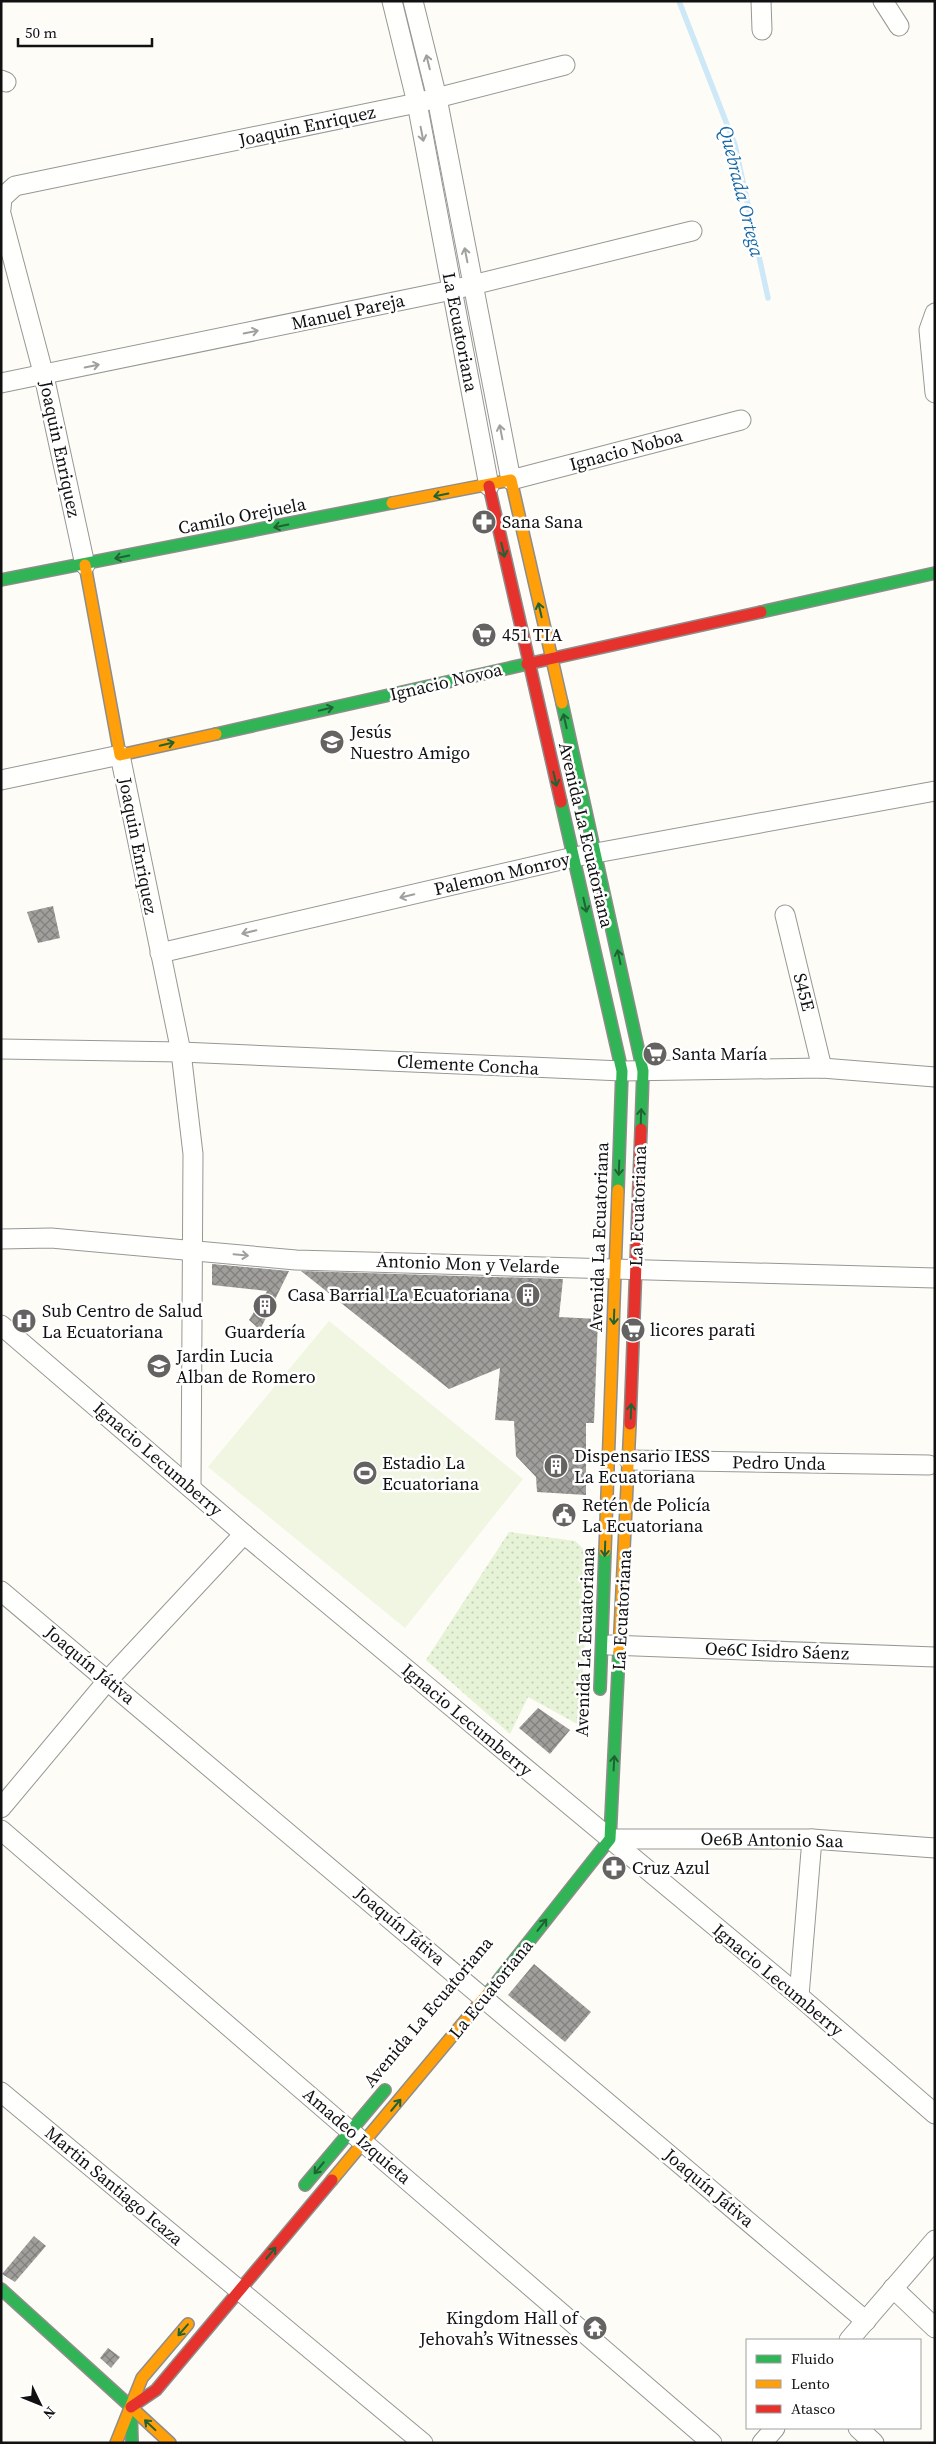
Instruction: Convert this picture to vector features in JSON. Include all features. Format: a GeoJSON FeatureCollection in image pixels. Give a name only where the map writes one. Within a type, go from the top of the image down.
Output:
{"type":"FeatureCollection","features":[{"type":"Feature","properties":{"kind":"street","name":"La Ecuatoriana"},"geometry":{"type":"LineString","coordinates":[[392,1],[417,103],[488,486],[528,663]]}},
{"type":"Feature","properties":{"kind":"street"},"geometry":{"type":"LineString","coordinates":[[413,1],[437,98],[511,480]]}},
{"type":"Feature","properties":{"kind":"street"},"geometry":{"type":"LineString","coordinates":[[761,1],[762,30]]}},
{"type":"Feature","properties":{"kind":"street"},"geometry":{"type":"LineString","coordinates":[[883,1],[899,26]]}},
{"type":"Feature","properties":{"kind":"street","name":"Joaquin Enriquez"},"geometry":{"type":"LineString","coordinates":[[1,209],[2,198],[15,186],[417,103],[565,65]]}},
{"type":"Feature","properties":{"kind":"street","name":"Joaquin Enriquez"},"geometry":{"type":"LineString","coordinates":[[1,214],[44,376],[85,565],[120,755],[182,1052],[193,1154],[191,1488]]}},
{"type":"Feature","properties":{"kind":"street","name":"Manuel Pareja"},"geometry":{"type":"LineString","coordinates":[[1,383],[44,376],[472,286],[692,231]]}},
{"type":"Feature","properties":{"kind":"street"},"geometry":{"type":"LineString","coordinates":[[935,314],[929,330],[935,393]]}},
{"type":"Feature","properties":{"kind":"street","name":"Ignacio Noboa"},"geometry":{"type":"LineString","coordinates":[[511,480],[741,420]]}},
{"type":"Feature","properties":{"kind":"street","name":"La Ecuatoriana"},"geometry":{"type":"LineString","coordinates":[[230,2282],[364,2143],[476,1991],[599,1835],[611,1645],[629,1460],[643,1071],[597,853],[550,658],[511,480]]}},
{"type":"Feature","properties":{"kind":"street","name":"Camilo Orejuela"},"geometry":{"type":"LineString","coordinates":[[1,580],[511,480]]}},
{"type":"Feature","properties":{"kind":"street","name":"Ignacio Novoa"},"geometry":{"type":"LineString","coordinates":[[1,780],[935,574]]}},
{"type":"Feature","properties":{"kind":"street","name":"Avenida La Ecuatoriana"},"geometry":{"type":"LineString","coordinates":[[528,663],[622,1071],[616,1268],[611,1645],[600,1703]]}},
{"type":"Feature","properties":{"kind":"street","name":"Palemon Monroy"},"geometry":{"type":"LineString","coordinates":[[160,953],[574,857],[935,791]]}},
{"type":"Feature","properties":{"kind":"street","name":"S45E"},"geometry":{"type":"LineString","coordinates":[[785,915],[822,1068]]}},
{"type":"Feature","properties":{"kind":"street","name":"Clemente Concha"},"geometry":{"type":"LineString","coordinates":[[1,1049],[182,1052],[622,1071],[822,1068],[935,1077]]}},
{"type":"Feature","properties":{"kind":"street","name":"Antonio Mon y Velarde"},"geometry":{"type":"LineString","coordinates":[[1,1239],[51,1238],[296,1260],[935,1278]]}},
{"type":"Feature","properties":{"kind":"street","name":"Ignacio Lecumberry"},"geometry":{"type":"LineString","coordinates":[[1,1325],[599,1835],[798,1996],[935,2114]]}},
{"type":"Feature","properties":{"kind":"street","name":"Pedro Unda"},"geometry":{"type":"LineString","coordinates":[[629,1460],[929,1465]]}},
{"type":"Feature","properties":{"kind":"street"},"geometry":{"type":"LineString","coordinates":[[1,1808],[108,1680],[244,1534]]}},
{"type":"Feature","properties":{"kind":"street","name":"Joaquín Játiva"},"geometry":{"type":"LineString","coordinates":[[1,1591],[866,2321]]}},
{"type":"Feature","properties":{"kind":"street","name":"Oe6C Isidro Sáenz"},"geometry":{"type":"LineString","coordinates":[[611,1645],[935,1657]]}},
{"type":"Feature","properties":{"kind":"street"},"geometry":{"type":"LineString","coordinates":[[597,1810],[599,1835]]}},
{"type":"Feature","properties":{"kind":"street","name":"Amadeo Izquieta"},"geometry":{"type":"LineString","coordinates":[[1,1830],[712,2443]]}},
{"type":"Feature","properties":{"kind":"street","name":"Oe6B Antonio Saa"},"geometry":{"type":"LineString","coordinates":[[599,1835],[812,1839],[935,1848]]}},
{"type":"Feature","properties":{"kind":"street"},"geometry":{"type":"LineString","coordinates":[[798,1996],[812,1839]]}},
{"type":"Feature","properties":{"kind":"street","name":"Avenida La Ecuatoriana"},"geometry":{"type":"LineString","coordinates":[[294,2198],[396,2078]]}},
{"type":"Feature","properties":{"kind":"street","name":"Martin Santiago Icaza"},"geometry":{"type":"LineString","coordinates":[[1,2092],[423,2443]]}},
{"type":"Feature","properties":{"kind":"street"},"geometry":{"type":"LineString","coordinates":[[850,2339],[935,2240]]}},
{"type":"Feature","properties":{"kind":"street"},"geometry":{"type":"LineString","coordinates":[[131,2407],[156,2390],[230,2282]]}},
{"type":"Feature","properties":{"kind":"street"},"geometry":{"type":"LineString","coordinates":[[893,2288],[935,2328]]}},
{"type":"Feature","properties":{"kind":"street"},"geometry":{"type":"LineString","coordinates":[[1,2289],[170,2443]]}},
{"type":"Feature","properties":{"kind":"street"},"geometry":{"type":"LineString","coordinates":[[116,2443],[142,2378],[194,2317]]}},
{"type":"Feature","properties":{"kind":"street"},"geometry":{"type":"LineString","coordinates":[[131,2407],[132,2443]]}},
{"type":"Feature","properties":{"kind":"street"},"geometry":{"type":"LineString","coordinates":[[762,2443],[774,2429]]}},
{"type":"Feature","properties":{"kind":"street"},"geometry":{"type":"LineString","coordinates":[[859,2429],[874,2443]]}},
{"type":"Feature","properties":{"kind":"green space","name":"Estadio La Ecuatoriana"},"geometry":{"type":"Polygon","coordinates":[[[329,1321],[523,1479],[405,1628],[208,1467],[329,1321]]]}},
{"type":"Feature","properties":{"kind":"green space"},"geometry":{"type":"Polygon","coordinates":[[[509,1532],[575,1541],[591,1556],[579,1725],[528,1697],[510,1734],[426,1660],[509,1532]]]}},
{"type":"Feature","properties":{"kind":"building"},"geometry":{"type":"Polygon","coordinates":[[[53,906],[60,938],[38,943],[27,912],[53,906]]]}},
{"type":"Feature","properties":{"kind":"building","name":"Guardería"},"geometry":{"type":"Polygon","coordinates":[[[212,1264],[289,1271],[260,1330],[249,1320],[267,1291],[212,1285],[212,1264]]]}},
{"type":"Feature","properties":{"kind":"building"},"geometry":{"type":"Polygon","coordinates":[[[301,1271],[563,1279],[559,1317],[598,1319],[594,1423],[586,1423],[586,1495],[537,1492],[536,1477],[516,1456],[514,1421],[495,1420],[500,1368],[449,1389],[301,1271]]]}},
{"type":"Feature","properties":{"kind":"building"},"geometry":{"type":"Polygon","coordinates":[[[538,1708],[570,1730],[550,1754],[519,1728],[538,1708]]]}},
{"type":"Feature","properties":{"kind":"building"},"geometry":{"type":"Polygon","coordinates":[[[534,1964],[591,2012],[565,2042],[508,1995],[534,1964]]]}},
{"type":"Feature","properties":{"kind":"building"},"geometry":{"type":"Polygon","coordinates":[[[34,2236],[46,2246],[15,2282],[2,2274],[34,2236]]]}},
{"type":"Feature","properties":{"kind":"building"},"geometry":{"type":"Polygon","coordinates":[[[108,2348],[120,2357],[111,2368],[100,2358],[108,2348]]]}},
{"type":"Feature","properties":{"kind":"waterway","name":"Quebrada Ortega"},"geometry":{"type":"LineString","coordinates":[[679,1],[735,145],[768,298]]}},
{"type":"Feature","properties":{"kind":"traffic: fast"},"geometry":{"type":"LineString","coordinates":[[1,580],[392,503]]}},
{"type":"Feature","properties":{"kind":"traffic: fast"},"geometry":{"type":"LineString","coordinates":[[761,612],[935,573]]}},
{"type":"Feature","properties":{"kind":"traffic: fast"},"geometry":{"type":"LineString","coordinates":[[216,734],[527,664]]}},
{"type":"Feature","properties":{"kind":"traffic: fast"},"geometry":{"type":"LineString","coordinates":[[562,703],[643,1071],[641,1129]]}},
{"type":"Feature","properties":{"kind":"traffic: fast"},"geometry":{"type":"LineString","coordinates":[[561,802],[622,1071],[618,1190]]}},
{"type":"Feature","properties":{"kind":"traffic: fast"},"geometry":{"type":"LineString","coordinates":[[600,1689],[605,1551]]}},
{"type":"Feature","properties":{"kind":"traffic: fast"},"geometry":{"type":"LineString","coordinates":[[489,1992],[610,1839],[619,1652]]}},
{"type":"Feature","properties":{"kind":"traffic: fast"},"geometry":{"type":"LineString","coordinates":[[305,2185],[385,2090]]}},
{"type":"Feature","properties":{"kind":"traffic: fast"},"geometry":{"type":"LineString","coordinates":[[1,2289],[131,2407]]}},
{"type":"Feature","properties":{"kind":"traffic: fast"},"geometry":{"type":"LineString","coordinates":[[131,2407],[132,2443]]}},
{"type":"Feature","properties":{"kind":"traffic: slow"},"geometry":{"type":"LineString","coordinates":[[392,503],[511,480],[562,703]]}},
{"type":"Feature","properties":{"kind":"traffic: slow"},"geometry":{"type":"LineString","coordinates":[[85,565],[120,755],[216,734]]}},
{"type":"Feature","properties":{"kind":"traffic: slow"},"geometry":{"type":"LineString","coordinates":[[605,1551],[618,1190]]}},
{"type":"Feature","properties":{"kind":"traffic: slow"},"geometry":{"type":"LineString","coordinates":[[619,1652],[630,1424]]}},
{"type":"Feature","properties":{"kind":"traffic: slow"},"geometry":{"type":"LineString","coordinates":[[332,2180],[489,1992]]}},
{"type":"Feature","properties":{"kind":"traffic: slow"},"geometry":{"type":"LineString","coordinates":[[116,2443],[142,2378],[188,2324]]}},
{"type":"Feature","properties":{"kind":"traffic: slow"},"geometry":{"type":"LineString","coordinates":[[131,2407],[170,2443]]}},
{"type":"Feature","properties":{"kind":"traffic: jam"},"geometry":{"type":"LineString","coordinates":[[489,486],[561,802]]}},
{"type":"Feature","properties":{"kind":"traffic: jam"},"geometry":{"type":"LineString","coordinates":[[527,664],[761,612]]}},
{"type":"Feature","properties":{"kind":"traffic: jam"},"geometry":{"type":"LineString","coordinates":[[630,1424],[641,1129]]}},
{"type":"Feature","properties":{"kind":"traffic: jam"},"geometry":{"type":"LineString","coordinates":[[131,2407],[156,2390],[332,2180]]}},
{"type":"Feature","properties":{"kind":"place","name":"Sana Sana"},"geometry":{"type":"Point","coordinates":[484,522]}},
{"type":"Feature","properties":{"kind":"place","name":"451 TIA"},"geometry":{"type":"Point","coordinates":[484,635]}},
{"type":"Feature","properties":{"kind":"place","name":"Jesús Nuestro Amigo"},"geometry":{"type":"Point","coordinates":[332,742]}},
{"type":"Feature","properties":{"kind":"place","name":"Santa María"},"geometry":{"type":"Point","coordinates":[655,1054]}},
{"type":"Feature","properties":{"kind":"place","name":"Casa Barrial La Ecuatoriana"},"geometry":{"type":"Point","coordinates":[528,1295]}},
{"type":"Feature","properties":{"kind":"place","name":"Guardería"},"geometry":{"type":"Point","coordinates":[265,1306]}},
{"type":"Feature","properties":{"kind":"place","name":"Sub Centro de Salud La Ecuatoriana"},"geometry":{"type":"Point","coordinates":[24,1321]}},
{"type":"Feature","properties":{"kind":"place","name":"licores parati"},"geometry":{"type":"Point","coordinates":[633,1330]}},
{"type":"Feature","properties":{"kind":"place","name":"Jardin Lucia Alban de Romero"},"geometry":{"type":"Point","coordinates":[159,1366]}},
{"type":"Feature","properties":{"kind":"place","name":"Dispensario IESS La Ecuatoriana"},"geometry":{"type":"Point","coordinates":[556,1466]}},
{"type":"Feature","properties":{"kind":"place","name":"Estadio La Ecuatoriana"},"geometry":{"type":"Point","coordinates":[365,1473]}},
{"type":"Feature","properties":{"kind":"place","name":"Retén de Policía La Ecuatoriana"},"geometry":{"type":"Point","coordinates":[564,1515]}},
{"type":"Feature","properties":{"kind":"place","name":"Cruz Azul"},"geometry":{"type":"Point","coordinates":[614,1868]}},
{"type":"Feature","properties":{"kind":"place","name":"Kingdom Hall of Jehovah’s Witnesses"},"geometry":{"type":"Point","coordinates":[595,2328]}}]}
